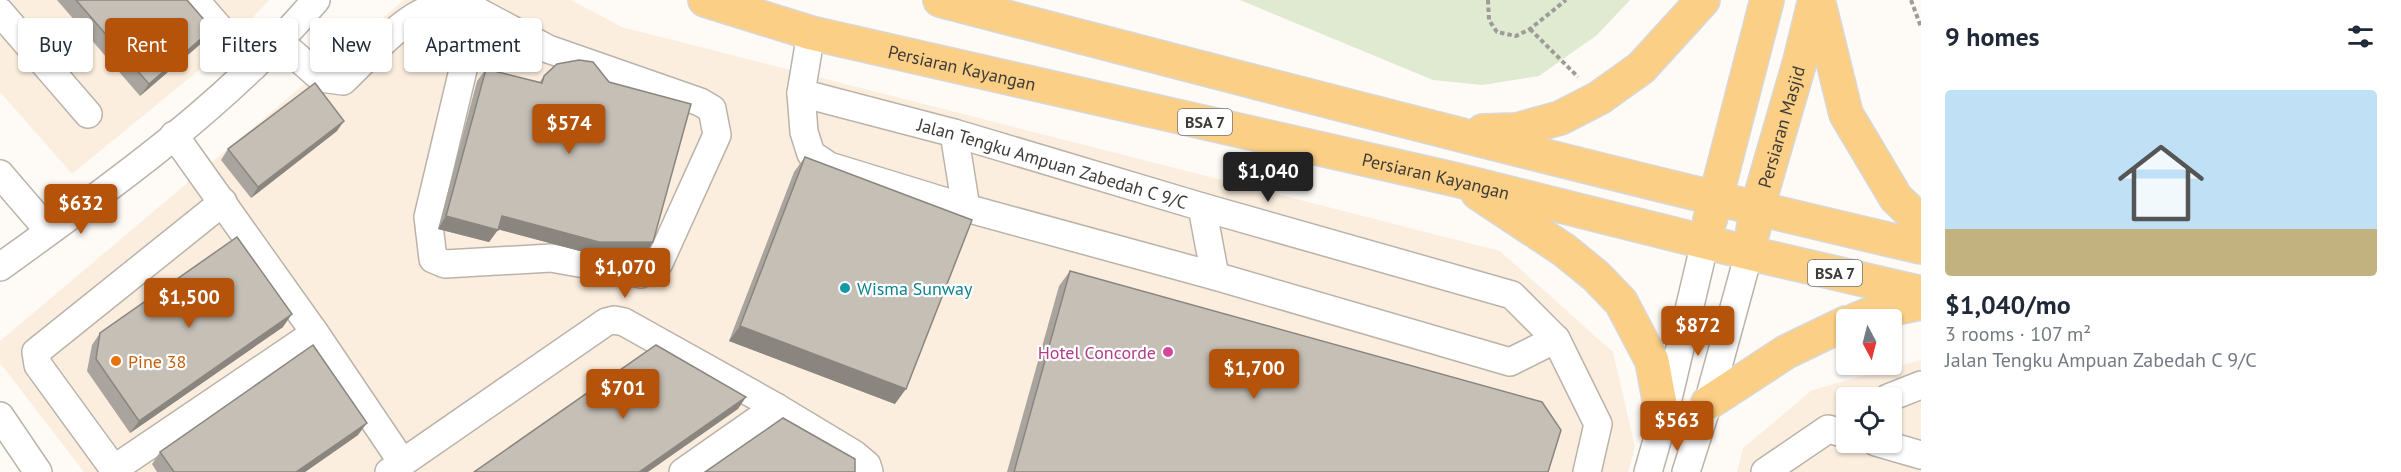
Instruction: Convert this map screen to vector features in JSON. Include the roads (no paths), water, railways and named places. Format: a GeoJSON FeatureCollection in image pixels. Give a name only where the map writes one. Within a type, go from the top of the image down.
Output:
{"type":"FeatureCollection","features":[{"type":"Feature","properties":{"kind":"main road","name":"Persiaran Kayangan"},"geometry":{"type":"LineString","coordinates":[[705,0],[811,33],[1457,180],[1749,253],[1921,293]]}},
{"type":"Feature","properties":{"kind":"main road","name":"BSA 7"},"geometry":{"type":"LineString","coordinates":[[940,0],[1442,131],[1921,247]]}},
{"type":"Feature","properties":{"kind":"main road"},"geometry":{"type":"LineString","coordinates":[[1442,131],[1517,130],[1560,118],[1599,98],[1641,68],[1703,0]]}},
{"type":"Feature","properties":{"kind":"main road"},"geometry":{"type":"LineString","coordinates":[[1705,242],[1767,0]]}},
{"type":"Feature","properties":{"kind":"main road"},"geometry":{"type":"LineString","coordinates":[[1817,0],[1846,114],[1896,198],[1921,222]]}},
{"type":"Feature","properties":{"kind":"main road","name":"Persiaran Masjid"},"geometry":{"type":"LineString","coordinates":[[1749,253],[1757,209],[1817,0]]}},
{"type":"Feature","properties":{"kind":"main road"},"geometry":{"type":"LineString","coordinates":[[1457,180],[1564,250],[1596,276],[1621,302],[1652,361],[1663,420]]}},
{"type":"Feature","properties":{"kind":"main road"},"geometry":{"type":"LineString","coordinates":[[1891,309],[1921,303]]}},
{"type":"Feature","properties":{"kind":"main road"},"geometry":{"type":"LineString","coordinates":[[1708,403],[1786,352],[1836,328]]}},
{"type":"Feature","properties":{"kind":"street"},"geometry":{"type":"LineString","coordinates":[[195,0],[211,18]]}},
{"type":"Feature","properties":{"kind":"street"},"geometry":{"type":"LineString","coordinates":[[298,20],[316,0]]}},
{"type":"Feature","properties":{"kind":"street"},"geometry":{"type":"LineString","coordinates":[[298,58],[321,78],[343,81],[393,33],[426,11],[458,7],[477,11],[548,49],[700,102],[711,109],[717,135],[659,263],[641,274],[551,258],[445,264],[433,259],[428,217],[477,11]]}},
{"type":"Feature","properties":{"kind":"street"},"geometry":{"type":"LineString","coordinates":[[0,12],[88,114]]}},
{"type":"Feature","properties":{"kind":"street"},"geometry":{"type":"LineString","coordinates":[[811,33],[801,93],[804,132],[811,154],[829,166],[966,208],[1215,276],[1510,362],[1556,339]]}},
{"type":"Feature","properties":{"kind":"street"},"geometry":{"type":"LineString","coordinates":[[0,267],[174,135],[248,72]]}},
{"type":"Feature","properties":{"kind":"street","name":"Jalan Tengku Ampuan Zabedah C 9/C"},"geometry":{"type":"LineString","coordinates":[[801,93],[954,134],[1512,295],[1556,339],[1598,424],[1587,472]]}},
{"type":"Feature","properties":{"kind":"street"},"geometry":{"type":"LineString","coordinates":[[954,134],[966,208]]}},
{"type":"Feature","properties":{"kind":"street"},"geometry":{"type":"LineString","coordinates":[[174,135],[224,202],[315,333],[395,467],[606,322],[614,320],[624,322],[776,407],[854,454],[868,469]]}},
{"type":"Feature","properties":{"kind":"street"},"geometry":{"type":"LineString","coordinates":[[0,174],[49,231]]}},
{"type":"Feature","properties":{"kind":"street"},"geometry":{"type":"LineString","coordinates":[[224,202],[36,352],[38,365],[115,470],[315,333]]}},
{"type":"Feature","properties":{"kind":"street"},"geometry":{"type":"LineString","coordinates":[[1202,207],[1215,276]]}},
{"type":"Feature","properties":{"kind":"street"},"geometry":{"type":"LineString","coordinates":[[1648,472],[1663,420],[1705,242]]}},
{"type":"Feature","properties":{"kind":"street"},"geometry":{"type":"LineString","coordinates":[[1686,472],[1708,403],[1749,253]]}},
{"type":"Feature","properties":{"kind":"street"},"geometry":{"type":"LineString","coordinates":[[1902,392],[1921,385]]}},
{"type":"Feature","properties":{"kind":"street"},"geometry":{"type":"LineString","coordinates":[[683,472],[776,407]]}},
{"type":"Feature","properties":{"kind":"street"},"geometry":{"type":"LineString","coordinates":[[0,416],[38,472]]}},
{"type":"Feature","properties":{"kind":"street"},"geometry":{"type":"LineString","coordinates":[[1765,472],[1836,429]]}},
{"type":"Feature","properties":{"kind":"street"},"geometry":{"type":"LineString","coordinates":[[1902,450],[1921,455]]}},
{"type":"Feature","properties":{"kind":"place","name":"Wisma Sunway"},"geometry":{"type":"Point","coordinates":[845,288]}},
{"type":"Feature","properties":{"kind":"place","name":"Hotel Concorde"},"geometry":{"type":"Point","coordinates":[1168,352]}},
{"type":"Feature","properties":{"kind":"place","name":"Pine 38"},"geometry":{"type":"Point","coordinates":[116,361]}}]}
